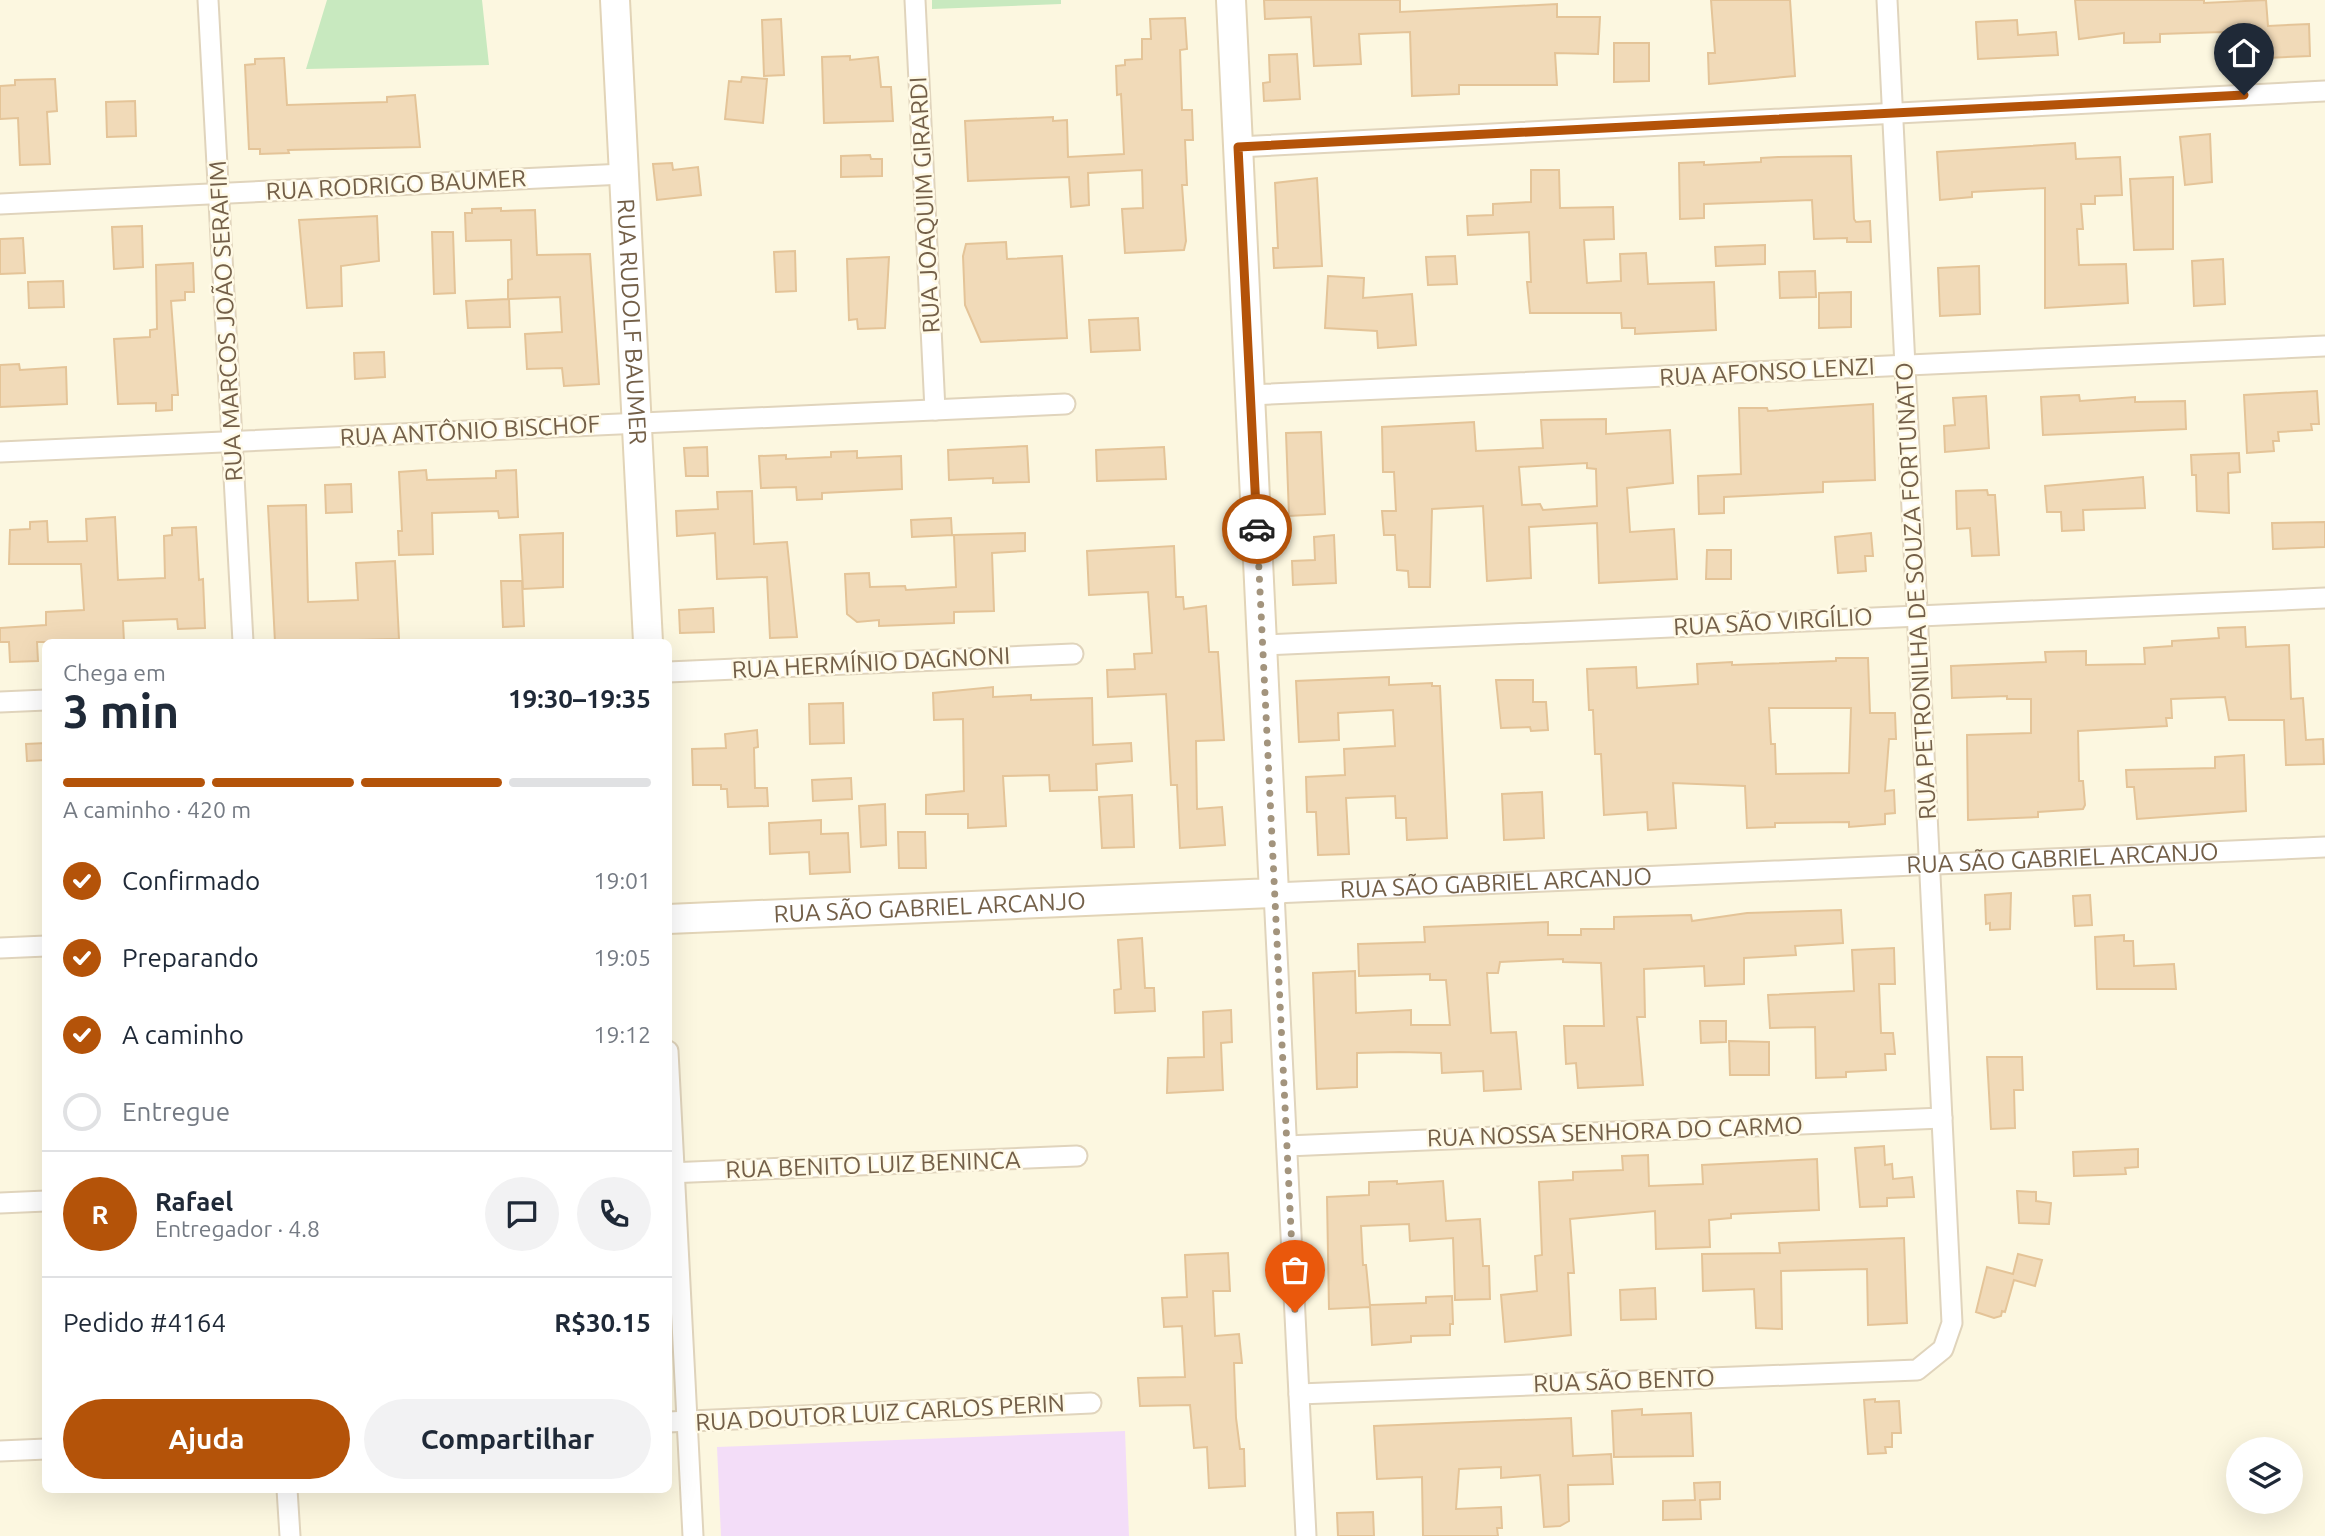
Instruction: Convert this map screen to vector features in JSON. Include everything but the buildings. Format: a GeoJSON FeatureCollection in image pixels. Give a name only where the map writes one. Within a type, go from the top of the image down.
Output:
{"type":"FeatureCollection","features":[{"type":"Feature","properties":{"kind":"street","name":"RUA MARCOS JOÃO SERAFIM"},"geometry":{"type":"LineString","coordinates":[[208,0],[243,639]]}},
{"type":"Feature","properties":{"kind":"street","name":"RUA RUDOLF BAUMER"},"geometry":{"type":"LineString","coordinates":[[615,0],[648,639]]}},
{"type":"Feature","properties":{"kind":"street","name":"RUA JOAQUIM GIRARDI"},"geometry":{"type":"LineString","coordinates":[[915,0],[935,410]]}},
{"type":"Feature","properties":{"kind":"street"},"geometry":{"type":"LineString","coordinates":[[1231,0],[1306,1536]]}},
{"type":"Feature","properties":{"kind":"street","name":"RUA PETRONILHA DE SOUZA FORTUNATO"},"geometry":{"type":"LineString","coordinates":[[1887,0],[1952,1323],[1943,1349]]}},
{"type":"Feature","properties":{"kind":"street"},"geometry":{"type":"LineString","coordinates":[[1238,147],[2325,90]]}},
{"type":"Feature","properties":{"kind":"street","name":"RUA RODRIGO BAUMER"},"geometry":{"type":"LineString","coordinates":[[0,204],[624,174]]}},
{"type":"Feature","properties":{"kind":"street","name":"RUA AFONSO LENZI"},"geometry":{"type":"LineString","coordinates":[[1250,395],[2325,346]]}},
{"type":"Feature","properties":{"kind":"street","name":"RUA ANTÔNIO BISCHOF"},"geometry":{"type":"LineString","coordinates":[[0,452],[1065,404]]}},
{"type":"Feature","properties":{"kind":"street","name":"RUA SÃO VIRGÍLIO"},"geometry":{"type":"LineString","coordinates":[[1263,645],[2325,598]]}},
{"type":"Feature","properties":{"kind":"street","name":"RUA HERMÍNIO DAGNONI"},"geometry":{"type":"LineString","coordinates":[[672,672],[1073,654]]}},
{"type":"Feature","properties":{"kind":"street"},"geometry":{"type":"LineString","coordinates":[[0,702],[42,700]]}},
{"type":"Feature","properties":{"kind":"street","name":"RUA SÃO GABRIEL ARCANJO"},"geometry":{"type":"LineString","coordinates":[[672,919],[2325,847]]}},
{"type":"Feature","properties":{"kind":"street"},"geometry":{"type":"LineString","coordinates":[[0,948],[42,946]]}},
{"type":"Feature","properties":{"kind":"street","name":"RUA NOSSA SENHORA DO CARMO"},"geometry":{"type":"LineString","coordinates":[[1287,1146],[1942,1118]]}},
{"type":"Feature","properties":{"kind":"street","name":"RUA BENITO LUIZ BENINCA"},"geometry":{"type":"LineString","coordinates":[[672,1173],[1077,1156]]}},
{"type":"Feature","properties":{"kind":"street"},"geometry":{"type":"LineString","coordinates":[[672,1173],[678,1422],[693,1536]]}},
{"type":"Feature","properties":{"kind":"street"},"geometry":{"type":"LineString","coordinates":[[0,1203],[42,1200]]}},
{"type":"Feature","properties":{"kind":"street","name":"RUA SÃO BENTO"},"geometry":{"type":"LineString","coordinates":[[1299,1394],[1917,1370],[1943,1349]]}},
{"type":"Feature","properties":{"kind":"street","name":"RUA DOUTOR LUIZ CARLOS PERIN"},"geometry":{"type":"LineString","coordinates":[[678,1422],[1091,1404]]}},
{"type":"Feature","properties":{"kind":"street"},"geometry":{"type":"LineString","coordinates":[[0,1451],[42,1449]]}},
{"type":"Feature","properties":{"kind":"street"},"geometry":{"type":"LineString","coordinates":[[288,1493],[290,1536]]}},
{"type":"Feature","properties":{"kind":"shaded area"},"geometry":{"type":"Polygon","coordinates":[[[1125,1431],[1129,1536],[721,1536],[717,1447],[1125,1431]]]}},
{"type":"Feature","properties":{"kind":"green space"},"geometry":{"type":"Polygon","coordinates":[[[327,0],[482,0],[489,65],[306,69],[327,0]]]}},
{"type":"Feature","properties":{"kind":"green space"},"geometry":{"type":"Polygon","coordinates":[[[932,0],[1061,0],[1061,4],[932,9],[932,0]]]}},
{"type":"Feature","properties":{"kind":"way so far"},"geometry":{"type":"LineString","coordinates":[[1257,529],[1295,1312]]}},
{"type":"Feature","properties":{"kind":"route"},"geometry":{"type":"LineString","coordinates":[[1257,529],[1238,147],[2244,95]]}}]}
